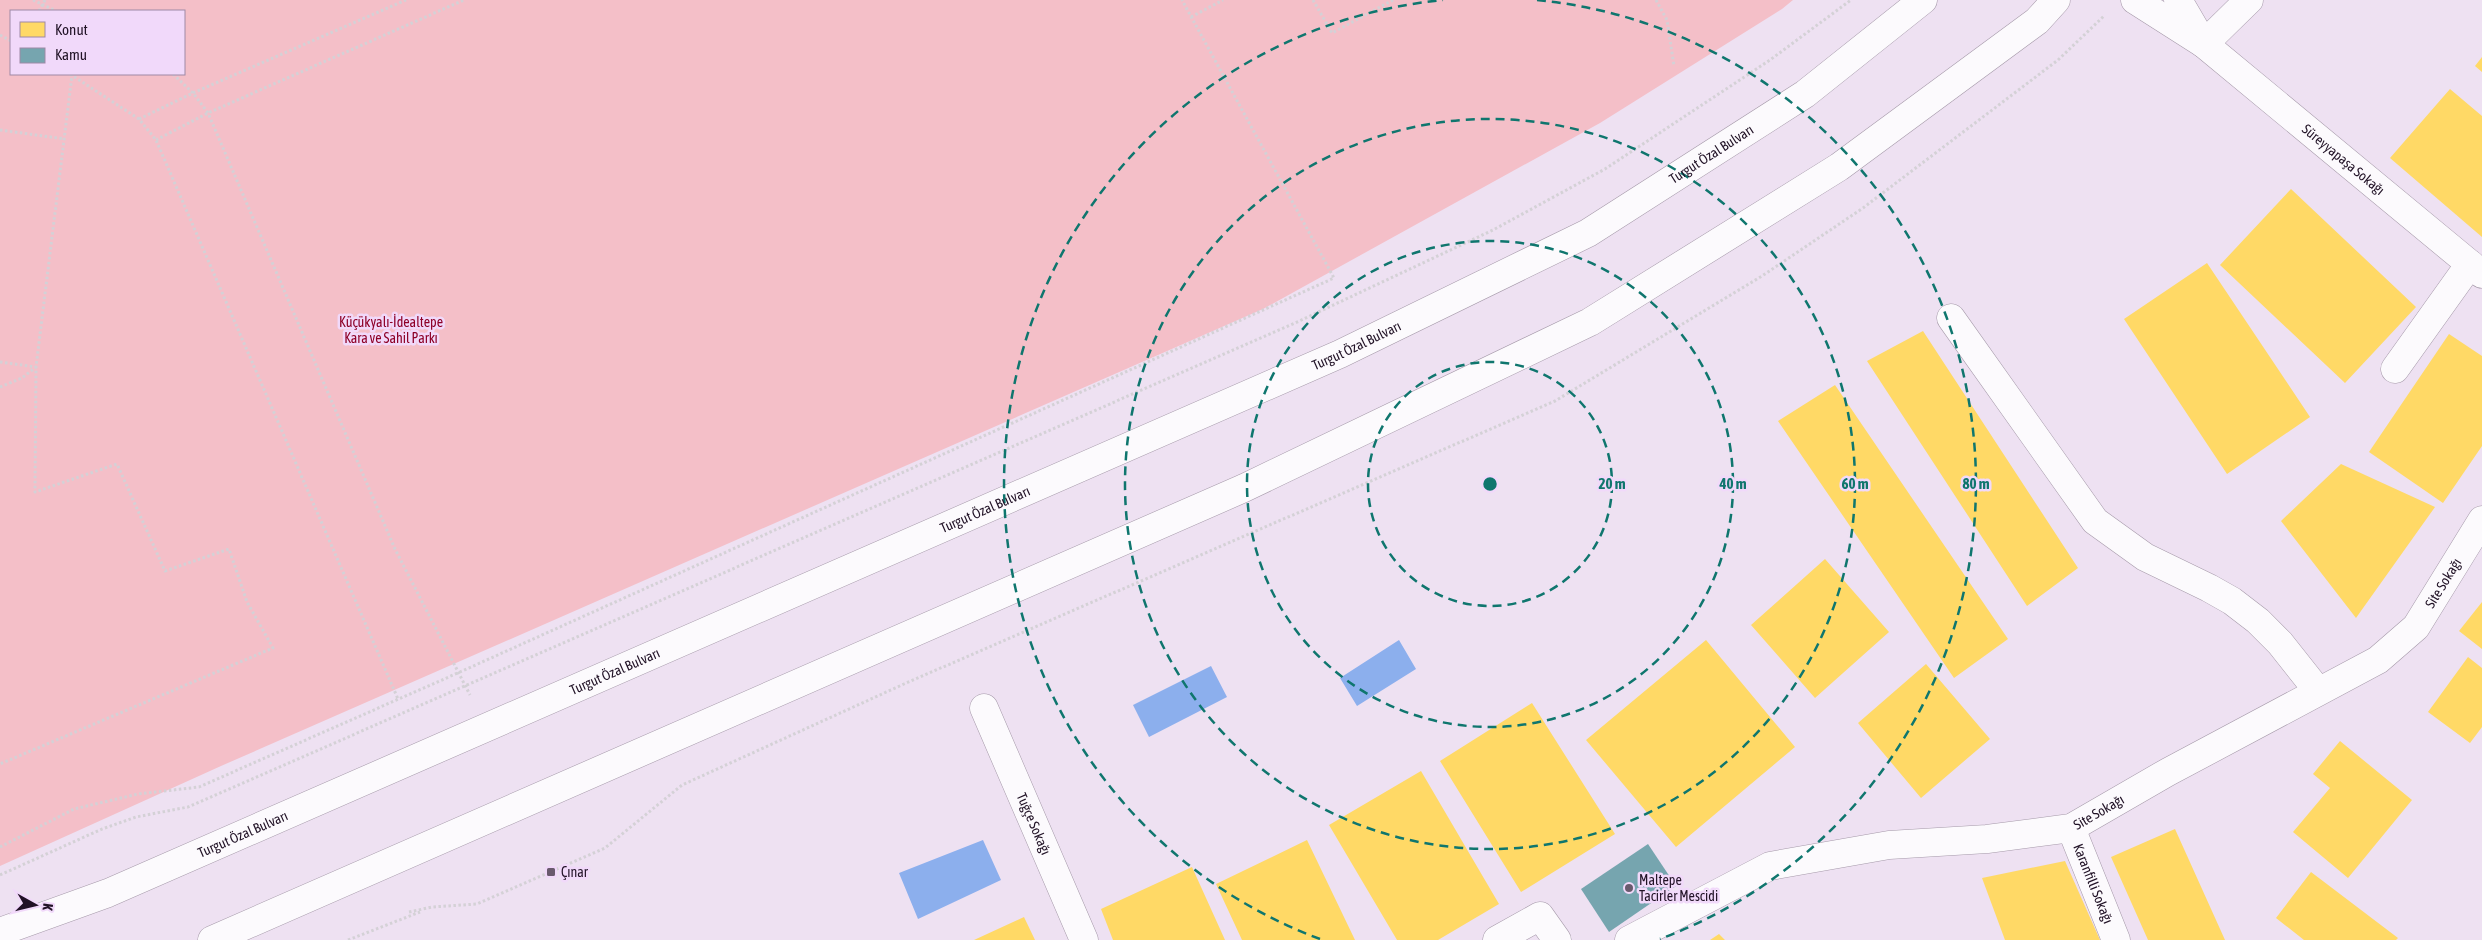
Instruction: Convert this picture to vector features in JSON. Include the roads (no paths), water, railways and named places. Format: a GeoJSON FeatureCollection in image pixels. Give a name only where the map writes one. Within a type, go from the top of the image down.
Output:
{"type":"FeatureCollection","features":[{"type":"Feature","properties":{"kind":"main road","name":"Turgut Özal Bulvarı"},"geometry":{"type":"LineString","coordinates":[[0,932],[108,893],[1340,354],[1588,233],[1805,94],[1923,0]]}},
{"type":"Feature","properties":{"kind":"main road"},"geometry":{"type":"LineString","coordinates":[[212,940],[1244,488],[1590,322],[1840,167],[2037,21],[2056,0]]}},
{"type":"Feature","properties":{"kind":"main road"},"geometry":{"type":"LineString","coordinates":[[2135,0],[2204,44]]}},
{"type":"Feature","properties":{"kind":"main road"},"geometry":{"type":"LineString","coordinates":[[2178,0],[2204,44]]}},
{"type":"Feature","properties":{"kind":"main road"},"geometry":{"type":"LineString","coordinates":[[2204,44],[2248,0]]}},
{"type":"Feature","properties":{"kind":"main road","name":"Süreyyapaşa Sokağı"},"geometry":{"type":"LineString","coordinates":[[2204,44],[2476,269]]}},
{"type":"Feature","properties":{"kind":"main road"},"geometry":{"type":"LineString","coordinates":[[2395,369],[2476,269]]}},
{"type":"Feature","properties":{"kind":"main road"},"geometry":{"type":"LineString","coordinates":[[1950,318],[2094,521],[2145,557],[2209,588],[2245,611],[2280,643],[2318,691]]}},
{"type":"Feature","properties":{"kind":"main road","name":"Site Sokağı"},"geometry":{"type":"LineString","coordinates":[[1629,940],[1770,866],[1889,845],[1987,839],[2071,828],[2168,772],[2378,660],[2416,627],[2482,520]]}},
{"type":"Feature","properties":{"kind":"main road","name":"Tuğçe Sokağı"},"geometry":{"type":"LineString","coordinates":[[984,708],[1084,940]]}},
{"type":"Feature","properties":{"kind":"main road","name":"Karanfilli Sokağı"},"geometry":{"type":"LineString","coordinates":[[2071,828],[2116,940]]}},
{"type":"Feature","properties":{"kind":"main road"},"geometry":{"type":"LineString","coordinates":[[1497,940],[1540,916],[1557,940]]}},
{"type":"Feature","properties":{"kind":"main road"},"geometry":{"type":"LineString","coordinates":[[0,939],[6,940]]}},
{"type":"Feature","properties":{"kind":"water"},"geometry":{"type":"Polygon","coordinates":[[[1399,640],[1416,669],[1357,706],[1340,678],[1399,640]]]}},
{"type":"Feature","properties":{"kind":"water"},"geometry":{"type":"Polygon","coordinates":[[[1211,666],[1227,697],[1149,737],[1133,705],[1211,666]]]}},
{"type":"Feature","properties":{"kind":"water"},"geometry":{"type":"Polygon","coordinates":[[[983,840],[1001,880],[918,919],[899,873],[983,840]]]}},
{"type":"Feature","properties":{"kind":"place","name":"Çınar"},"geometry":{"type":"Point","coordinates":[551,872]}},
{"type":"Feature","properties":{"kind":"place","name":"Maltepe Tacirler Mescidi"},"geometry":{"type":"Point","coordinates":[1629,888]}},
{"type":"Feature","properties":{"kind":"park label","name":"Küçükyalı-İdealtepe Kara ve Sahil Parkı"},"geometry":{"type":"Point","coordinates":[391,330]}}]}
